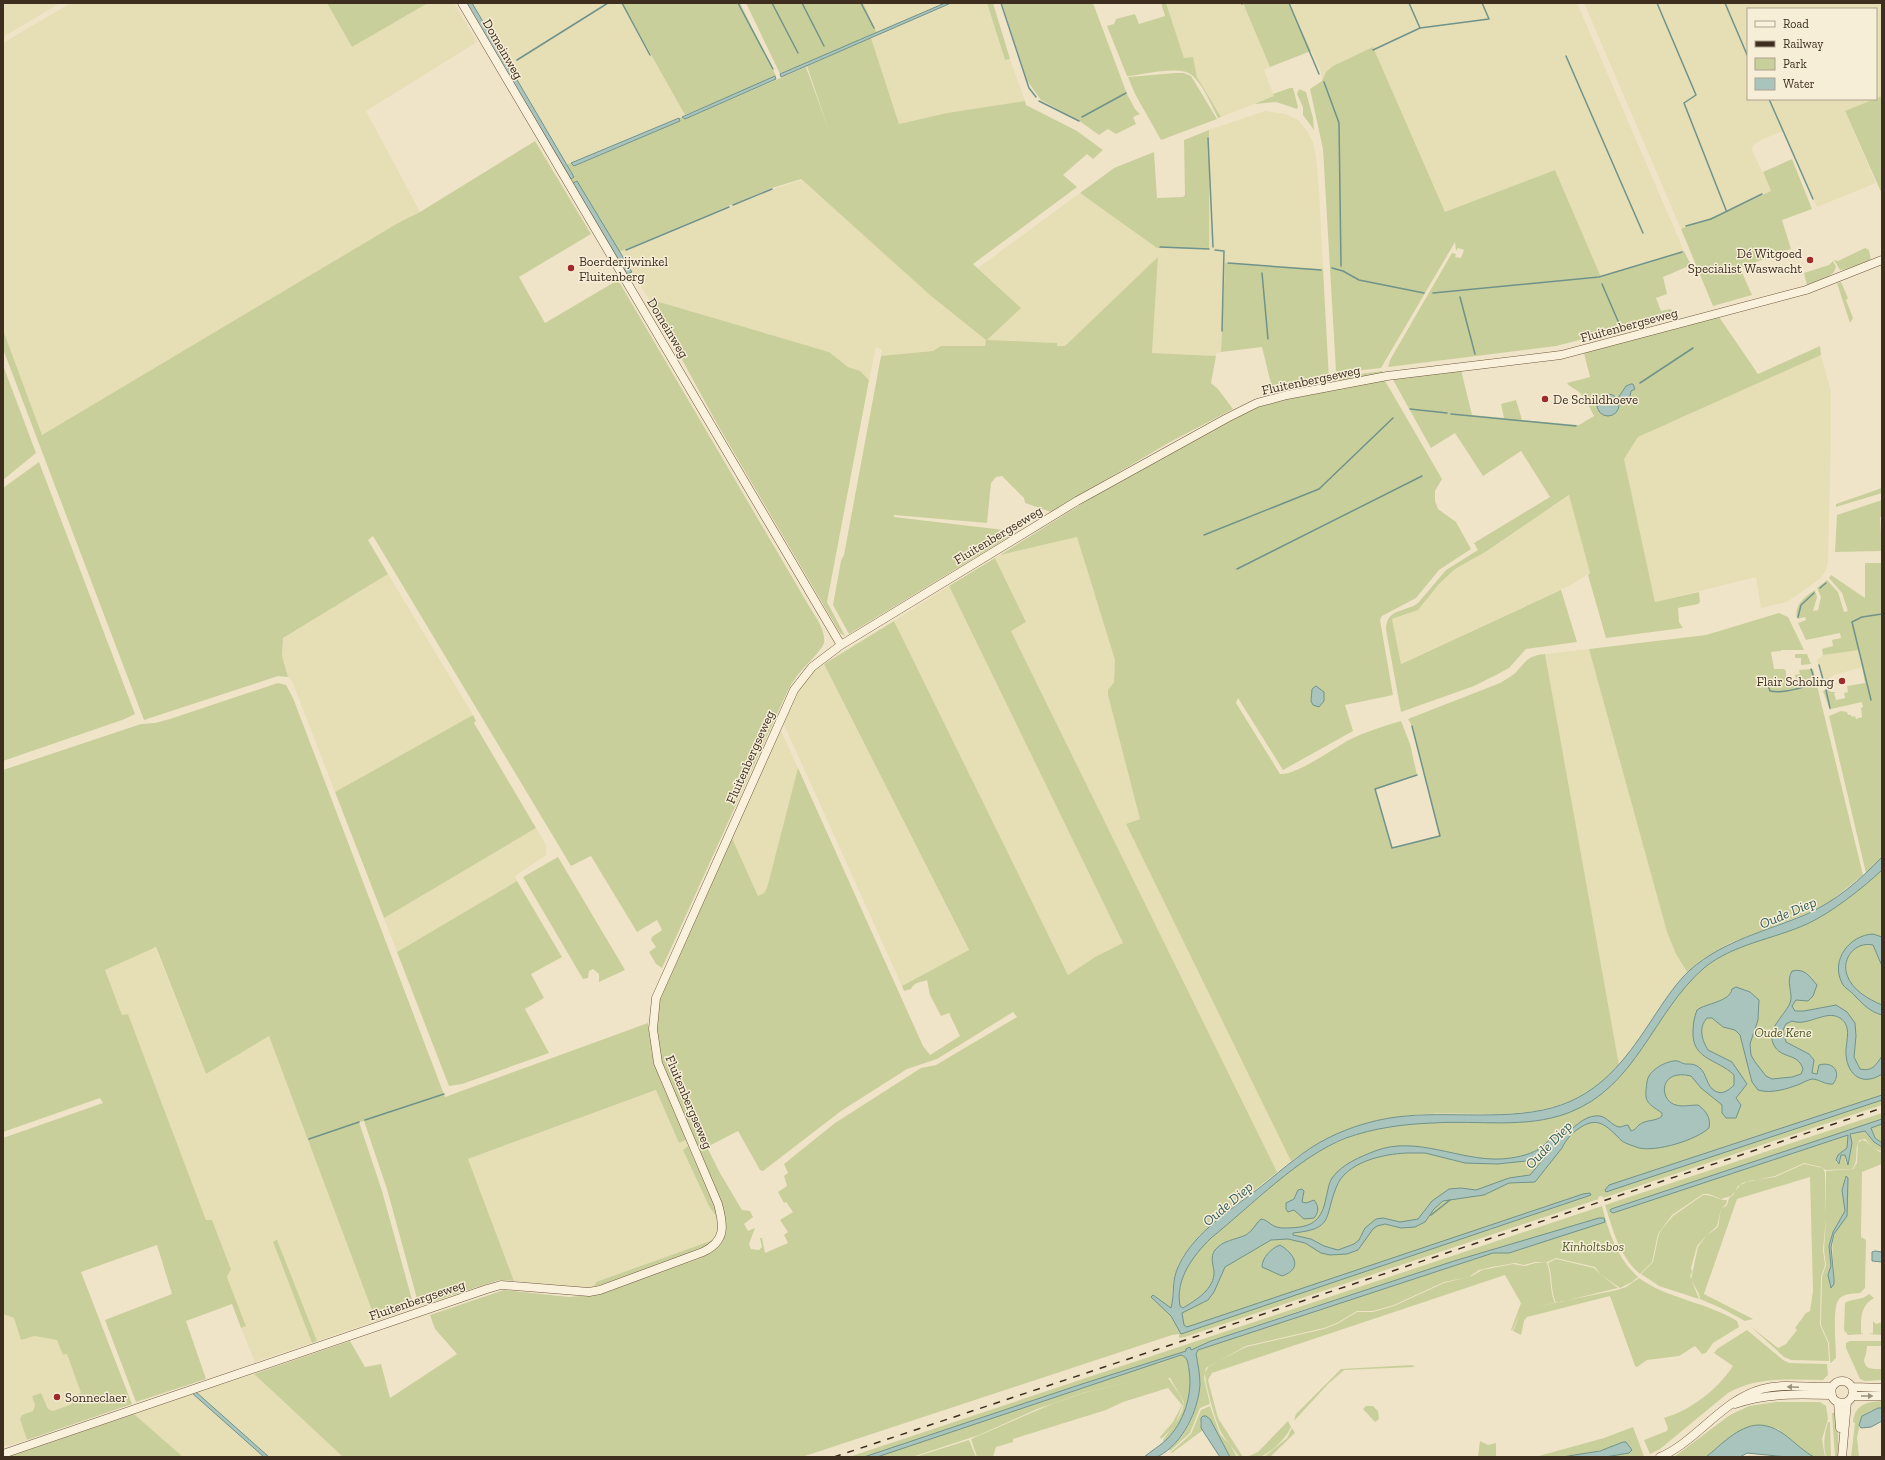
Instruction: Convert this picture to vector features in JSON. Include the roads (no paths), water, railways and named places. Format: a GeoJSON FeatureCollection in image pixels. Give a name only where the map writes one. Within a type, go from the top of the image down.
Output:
{"type":"FeatureCollection","features":[{"type":"Feature","properties":{"kind":"street","name":"Domeinweg"},"geometry":{"type":"LineString","coordinates":[[462,3],[841,645]]}},
{"type":"Feature","properties":{"kind":"street","name":"Fluitenbergseweg"},"geometry":{"type":"LineString","coordinates":[[3,1454],[487,1289],[501,1285],[589,1292],[600,1290],[703,1252],[718,1243],[722,1226],[718,1204],[658,1063],[653,1039],[653,1018],[656,998],[794,690],[812,667],[841,645],[1077,501],[1257,403],[1287,394],[1387,376],[1560,355],[1806,290],[1882,260]]}},
{"type":"Feature","properties":{"kind":"street"},"geometry":{"type":"LineString","coordinates":[[1832,1391],[1836,1382],[1842,1380],[1849,1382],[1853,1388],[1842,1444]]}},
{"type":"Feature","properties":{"kind":"street"},"geometry":{"type":"LineString","coordinates":[[1853,1388],[1882,1388]]}},
{"type":"Feature","properties":{"kind":"street"},"geometry":{"type":"LineString","coordinates":[[1832,1391],[1838,1402],[1842,1457]]}},
{"type":"Feature","properties":{"kind":"street"},"geometry":{"type":"LineString","coordinates":[[1660,1457],[1729,1407],[1753,1398],[1768,1395],[1832,1391]]}},
{"type":"Feature","properties":{"kind":"street"},"geometry":{"type":"LineString","coordinates":[[1838,1402],[1850,1399],[1882,1396]]}},
{"type":"Feature","properties":{"kind":"water"},"geometry":{"type":"Polygon","coordinates":[[[466,3],[472,3],[574,177],[571,179],[466,3]]]}},
{"type":"Feature","properties":{"kind":"water"},"geometry":{"type":"Polygon","coordinates":[[[945,3],[951,3],[781,77],[780,74],[945,3]]]}},
{"type":"Feature","properties":{"kind":"water"},"geometry":{"type":"Polygon","coordinates":[[[775,76],[776,79],[685,119],[682,117],[775,76]]]}},
{"type":"Feature","properties":{"kind":"water"},"geometry":{"type":"Polygon","coordinates":[[[679,118],[680,121],[574,166],[571,163],[679,118]]]}},
{"type":"Feature","properties":{"kind":"water"},"geometry":{"type":"Polygon","coordinates":[[[577,181],[632,272],[627,274],[573,183],[577,181]]]}},
{"type":"Feature","properties":{"kind":"water"},"geometry":{"type":"Polygon","coordinates":[[[1633,384],[1635,389],[1631,391],[1630,396],[1620,401],[1618,398],[1626,386],[1633,384]]]}},
{"type":"Feature","properties":{"kind":"water"},"geometry":{"type":"Polygon","coordinates":[[[1608,394],[1616,397],[1619,405],[1616,413],[1608,416],[1600,413],[1597,405],[1600,397],[1608,394]]]}},
{"type":"Feature","properties":{"kind":"water"},"geometry":{"type":"Polygon","coordinates":[[[1316,686],[1324,692],[1324,701],[1319,707],[1313,705],[1311,701],[1312,689],[1316,686]]]}},
{"type":"Feature","properties":{"kind":"water"},"geometry":{"type":"Polygon","coordinates":[[[1882,857],[1882,870],[1836,907],[1816,919],[1794,929],[1741,947],[1715,960],[1704,968],[1686,986],[1628,1067],[1611,1086],[1592,1101],[1568,1113],[1535,1121],[1502,1123],[1450,1122],[1400,1126],[1378,1129],[1346,1138],[1328,1146],[1293,1169],[1204,1245],[1192,1260],[1183,1277],[1179,1296],[1180,1306],[1183,1308],[1188,1305],[1199,1298],[1208,1289],[1214,1271],[1212,1260],[1213,1255],[1218,1247],[1225,1242],[1246,1235],[1261,1219],[1282,1228],[1306,1226],[1312,1223],[1321,1214],[1330,1183],[1336,1173],[1352,1162],[1375,1151],[1390,1147],[1422,1147],[1485,1159],[1501,1159],[1530,1153],[1542,1147],[1550,1139],[1568,1132],[1582,1121],[1590,1117],[1599,1116],[1605,1118],[1619,1127],[1628,1125],[1631,1131],[1633,1131],[1642,1123],[1660,1118],[1662,1116],[1662,1113],[1647,1101],[1647,1082],[1653,1071],[1666,1063],[1674,1061],[1697,1066],[1704,1073],[1712,1089],[1720,1093],[1727,1091],[1734,1085],[1734,1075],[1701,1054],[1694,1041],[1693,1026],[1697,1010],[1722,1000],[1727,997],[1732,989],[1736,987],[1750,992],[1759,1000],[1758,1020],[1750,1044],[1751,1055],[1766,1076],[1772,1079],[1792,1077],[1801,1074],[1803,1069],[1798,1060],[1778,1051],[1772,1041],[1773,1029],[1790,1003],[1791,995],[1789,980],[1792,971],[1796,970],[1804,972],[1817,985],[1813,996],[1808,1001],[1796,1000],[1792,1006],[1795,1011],[1804,1011],[1836,1005],[1847,1012],[1855,1023],[1856,1036],[1854,1057],[1860,1069],[1871,1069],[1876,1065],[1882,1056],[1882,1074],[1875,1078],[1863,1079],[1854,1074],[1847,1063],[1846,1050],[1848,1035],[1846,1025],[1840,1018],[1829,1016],[1804,1022],[1792,1021],[1786,1024],[1783,1030],[1786,1042],[1809,1054],[1814,1060],[1812,1073],[1817,1074],[1819,1065],[1824,1064],[1835,1068],[1837,1075],[1833,1084],[1827,1084],[1812,1079],[1795,1086],[1779,1090],[1758,1090],[1752,1082],[1740,1035],[1735,1030],[1723,1027],[1712,1018],[1707,1018],[1704,1022],[1702,1034],[1708,1050],[1732,1062],[1747,1084],[1736,1098],[1741,1105],[1736,1118],[1726,1118],[1722,1113],[1722,1105],[1701,1088],[1691,1076],[1680,1075],[1672,1077],[1667,1081],[1665,1086],[1665,1092],[1670,1102],[1681,1106],[1698,1105],[1709,1117],[1709,1128],[1695,1137],[1666,1147],[1647,1149],[1639,1148],[1622,1141],[1604,1125],[1594,1122],[1581,1127],[1570,1136],[1535,1182],[1509,1183],[1484,1195],[1443,1201],[1434,1209],[1425,1222],[1415,1227],[1401,1228],[1385,1224],[1377,1226],[1373,1229],[1358,1250],[1347,1254],[1330,1255],[1321,1253],[1305,1243],[1288,1239],[1271,1240],[1225,1267],[1214,1292],[1208,1300],[1182,1313],[1184,1325],[1187,1327],[1583,1194],[1590,1193],[1591,1195],[1181,1334],[1171,1316],[1151,1297],[1153,1295],[1171,1308],[1174,1282],[1179,1265],[1195,1241],[1228,1211],[1294,1160],[1319,1143],[1337,1134],[1366,1123],[1396,1117],[1426,1115],[1490,1115],[1532,1112],[1552,1108],[1571,1101],[1585,1093],[1610,1074],[1620,1063],[1672,990],[1690,970],[1717,951],[1731,944],[1818,909],[1838,896],[1874,866],[1882,857]],[[1425,1153],[1387,1155],[1366,1161],[1356,1166],[1341,1179],[1332,1198],[1328,1214],[1321,1225],[1306,1231],[1293,1233],[1293,1235],[1311,1239],[1324,1246],[1338,1250],[1354,1244],[1359,1240],[1365,1228],[1376,1219],[1383,1218],[1400,1222],[1418,1219],[1432,1201],[1449,1189],[1461,1188],[1476,1190],[1509,1178],[1530,1175],[1546,1156],[1543,1154],[1526,1161],[1497,1164],[1465,1163],[1425,1153]]]}},
{"type":"Feature","properties":{"kind":"water"},"geometry":{"type":"Polygon","coordinates":[[[1873,934],[1882,937],[1882,966],[1873,945],[1867,944],[1856,948],[1851,952],[1846,963],[1846,969],[1849,980],[1857,990],[1871,1000],[1882,1005],[1882,1015],[1867,1007],[1846,988],[1842,983],[1839,974],[1840,958],[1844,950],[1857,939],[1865,935],[1873,934]]]}},
{"type":"Feature","properties":{"kind":"water"},"geometry":{"type":"Polygon","coordinates":[[[1882,1095],[1882,1100],[1606,1192],[1605,1190],[1609,1185],[1882,1095]]]}},
{"type":"Feature","properties":{"kind":"water"},"geometry":{"type":"Polygon","coordinates":[[[1882,1119],[1882,1124],[1871,1128],[1875,1138],[1882,1143],[1882,1147],[1874,1142],[1865,1131],[1850,1134],[1852,1143],[1848,1165],[1845,1155],[1841,1155],[1839,1164],[1836,1160],[1838,1155],[1847,1148],[1848,1135],[1613,1213],[1610,1211],[1611,1209],[1882,1119]]]}},
{"type":"Feature","properties":{"kind":"water"},"geometry":{"type":"Polygon","coordinates":[[[1846,1176],[1848,1178],[1847,1216],[1834,1234],[1831,1247],[1834,1284],[1831,1288],[1828,1275],[1831,1266],[1829,1246],[1833,1232],[1845,1211],[1842,1190],[1846,1176]]]}},
{"type":"Feature","properties":{"kind":"water"},"geometry":{"type":"Polygon","coordinates":[[[1302,1189],[1304,1191],[1302,1202],[1306,1203],[1314,1200],[1317,1204],[1318,1211],[1314,1218],[1304,1219],[1294,1210],[1288,1212],[1286,1209],[1286,1203],[1294,1199],[1298,1190],[1302,1189]]]}},
{"type":"Feature","properties":{"kind":"water"},"geometry":{"type":"Polygon","coordinates":[[[1599,1218],[1604,1218],[1605,1222],[1509,1253],[1493,1253],[1198,1350],[1196,1354],[1200,1385],[1196,1405],[1188,1425],[1182,1435],[1168,1450],[1157,1457],[1144,1457],[1164,1442],[1172,1433],[1178,1425],[1186,1408],[1190,1389],[1190,1379],[1186,1359],[1181,1355],[877,1457],[864,1457],[1186,1351],[1186,1349],[1190,1347],[1191,1350],[1211,1341],[1454,1261],[1599,1218]]]}},
{"type":"Feature","properties":{"kind":"water"},"geometry":{"type":"Polygon","coordinates":[[[1280,1245],[1293,1257],[1295,1265],[1289,1273],[1282,1276],[1262,1267],[1262,1263],[1268,1253],[1280,1245]]]}},
{"type":"Feature","properties":{"kind":"water"},"geometry":{"type":"Polygon","coordinates":[[[1872,1252],[1882,1252],[1882,1262],[1872,1261],[1872,1252]]]}},
{"type":"Feature","properties":{"kind":"water"},"geometry":{"type":"Polygon","coordinates":[[[196,1392],[269,1457],[264,1457],[192,1393],[196,1392]]]}},
{"type":"Feature","properties":{"kind":"water"},"geometry":{"type":"Polygon","coordinates":[[[1878,1408],[1882,1408],[1882,1421],[1871,1427],[1861,1428],[1859,1425],[1862,1416],[1878,1408]]]}},
{"type":"Feature","properties":{"kind":"water"},"geometry":{"type":"Polygon","coordinates":[[[1203,1416],[1210,1419],[1230,1457],[1220,1457],[1201,1428],[1201,1418],[1203,1416]]]}},
{"type":"Feature","properties":{"kind":"water"},"geometry":{"type":"Polygon","coordinates":[[[1758,1425],[1774,1428],[1781,1432],[1814,1457],[1787,1457],[1747,1453],[1740,1457],[1706,1457],[1737,1432],[1751,1426],[1758,1425]]]}},
{"type":"Feature","properties":{"kind":"water"},"geometry":{"type":"Polygon","coordinates":[[[1626,1442],[1632,1450],[1629,1453],[1605,1457],[1562,1457],[1600,1451],[1626,1442]]]}},
{"type":"Feature","properties":{"kind":"waterway"},"geometry":{"type":"LineString","coordinates":[[517,60],[608,3]]}},
{"type":"Feature","properties":{"kind":"waterway"},"geometry":{"type":"LineString","coordinates":[[622,3],[650,55]]}},
{"type":"Feature","properties":{"kind":"waterway"},"geometry":{"type":"LineString","coordinates":[[738,3],[773,69]]}},
{"type":"Feature","properties":{"kind":"waterway"},"geometry":{"type":"LineString","coordinates":[[772,3],[798,53]]}},
{"type":"Feature","properties":{"kind":"waterway"},"geometry":{"type":"LineString","coordinates":[[802,3],[824,46]]}},
{"type":"Feature","properties":{"kind":"waterway"},"geometry":{"type":"LineString","coordinates":[[861,3],[874,28]]}},
{"type":"Feature","properties":{"kind":"waterway"},"geometry":{"type":"LineString","coordinates":[[1001,3],[1029,88],[1036,97]]}},
{"type":"Feature","properties":{"kind":"waterway"},"geometry":{"type":"LineString","coordinates":[[1289,3],[1319,74]]}},
{"type":"Feature","properties":{"kind":"waterway"},"geometry":{"type":"LineString","coordinates":[[1409,3],[1420,28]]}},
{"type":"Feature","properties":{"kind":"waterway"},"geometry":{"type":"LineString","coordinates":[[1373,50],[1420,28],[1489,19],[1482,3]]}},
{"type":"Feature","properties":{"kind":"waterway"},"geometry":{"type":"LineString","coordinates":[[1657,3],[1696,95],[1684,103],[1726,210]]}},
{"type":"Feature","properties":{"kind":"waterway"},"geometry":{"type":"LineString","coordinates":[[1725,3],[1747,55]]}},
{"type":"Feature","properties":{"kind":"waterway"},"geometry":{"type":"LineString","coordinates":[[1566,56],[1643,233]]}},
{"type":"Feature","properties":{"kind":"waterway"},"geometry":{"type":"LineString","coordinates":[[1324,82],[1339,123],[1341,266]]}},
{"type":"Feature","properties":{"kind":"waterway"},"geometry":{"type":"LineString","coordinates":[[1082,117],[1126,93]]}},
{"type":"Feature","properties":{"kind":"waterway"},"geometry":{"type":"LineString","coordinates":[[1769,100],[1813,199]]}},
{"type":"Feature","properties":{"kind":"waterway"},"geometry":{"type":"LineString","coordinates":[[1039,101],[1079,121]]}},
{"type":"Feature","properties":{"kind":"waterway"},"geometry":{"type":"LineString","coordinates":[[1208,138],[1213,247]]}},
{"type":"Feature","properties":{"kind":"waterway"},"geometry":{"type":"LineString","coordinates":[[733,205],[772,189]]}},
{"type":"Feature","properties":{"kind":"waterway"},"geometry":{"type":"LineString","coordinates":[[1686,226],[1711,219],[1762,194]]}},
{"type":"Feature","properties":{"kind":"waterway"},"geometry":{"type":"LineString","coordinates":[[626,250],[729,207]]}},
{"type":"Feature","properties":{"kind":"waterway"},"geometry":{"type":"LineString","coordinates":[[1160,247],[1209,249]]}},
{"type":"Feature","properties":{"kind":"waterway"},"geometry":{"type":"LineString","coordinates":[[1215,250],[1224,251],[1222,331]]}},
{"type":"Feature","properties":{"kind":"waterway"},"geometry":{"type":"LineString","coordinates":[[1433,293],[1599,277],[1682,252]]}},
{"type":"Feature","properties":{"kind":"waterway"},"geometry":{"type":"LineString","coordinates":[[1228,263],[1321,270]]}},
{"type":"Feature","properties":{"kind":"waterway"},"geometry":{"type":"LineString","coordinates":[[1332,268],[1343,271],[1359,280],[1424,293]]}},
{"type":"Feature","properties":{"kind":"waterway"},"geometry":{"type":"LineString","coordinates":[[1262,273],[1268,339]]}},
{"type":"Feature","properties":{"kind":"waterway"},"geometry":{"type":"LineString","coordinates":[[1602,284],[1621,328]]}},
{"type":"Feature","properties":{"kind":"waterway"},"geometry":{"type":"LineString","coordinates":[[1460,297],[1475,354]]}},
{"type":"Feature","properties":{"kind":"waterway"},"geometry":{"type":"LineString","coordinates":[[1640,383],[1693,348]]}},
{"type":"Feature","properties":{"kind":"waterway"},"geometry":{"type":"LineString","coordinates":[[1410,409],[1447,413]]}},
{"type":"Feature","properties":{"kind":"waterway"},"geometry":{"type":"LineString","coordinates":[[1451,414],[1576,426]]}},
{"type":"Feature","properties":{"kind":"waterway"},"geometry":{"type":"LineString","coordinates":[[1204,535],[1319,489],[1393,418]]}},
{"type":"Feature","properties":{"kind":"waterway"},"geometry":{"type":"LineString","coordinates":[[1237,569],[1422,476]]}},
{"type":"Feature","properties":{"kind":"waterway"},"geometry":{"type":"LineString","coordinates":[[1820,588],[1826,583]]}},
{"type":"Feature","properties":{"kind":"waterway"},"geometry":{"type":"LineString","coordinates":[[1798,617],[1801,605],[1814,593]]}},
{"type":"Feature","properties":{"kind":"waterway"},"geometry":{"type":"LineString","coordinates":[[1871,700],[1852,622],[1862,617],[1882,614]]}},
{"type":"Feature","properties":{"kind":"waterway"},"geometry":{"type":"LineString","coordinates":[[1819,665],[1824,683]]}},
{"type":"Feature","properties":{"kind":"waterway"},"geometry":{"type":"LineString","coordinates":[[1766,679],[1770,691],[1781,692],[1793,690],[1816,684],[1811,669]]}},
{"type":"Feature","properties":{"kind":"waterway"},"geometry":{"type":"LineString","coordinates":[[1826,690],[1830,708]]}},
{"type":"Feature","properties":{"kind":"waterway"},"geometry":{"type":"LineString","coordinates":[[1412,726],[1440,836],[1392,848],[1375,789],[1417,775]]}},
{"type":"Feature","properties":{"kind":"waterway"},"geometry":{"type":"LineString","coordinates":[[365,1120],[444,1094]]}},
{"type":"Feature","properties":{"kind":"waterway"},"geometry":{"type":"LineString","coordinates":[[309,1139],[359,1122]]}},
{"type":"Feature","properties":{"kind":"waterway","name":"Oude Diep"},"geometry":{"type":"LineString","coordinates":[[1431,1215],[1450,1200]]}},
{"type":"Feature","properties":{"kind":"railway"},"geometry":{"type":"LineString","coordinates":[[834,1457],[1882,1108]]}},
{"type":"Feature","properties":{"kind":"place","name":"Dé Witgoed Specialist Waswacht"},"geometry":{"type":"Point","coordinates":[1810,260]}},
{"type":"Feature","properties":{"kind":"place","name":"Boerderijwinkel Fluitenberg"},"geometry":{"type":"Point","coordinates":[571,268]}},
{"type":"Feature","properties":{"kind":"place","name":"De Schildhoeve"},"geometry":{"type":"Point","coordinates":[1545,399]}},
{"type":"Feature","properties":{"kind":"place","name":"Flair Scholing"},"geometry":{"type":"Point","coordinates":[1842,681]}},
{"type":"Feature","properties":{"kind":"place","name":"Sonneclaer"},"geometry":{"type":"Point","coordinates":[57,1397]}},
{"type":"Feature","properties":{"kind":"park label","name":"Oude Kene"},"geometry":{"type":"Point","coordinates":[1783,1032]}},
{"type":"Feature","properties":{"kind":"park label","name":"Kinholtsbos"},"geometry":{"type":"Point","coordinates":[1593,1246]}}]}
